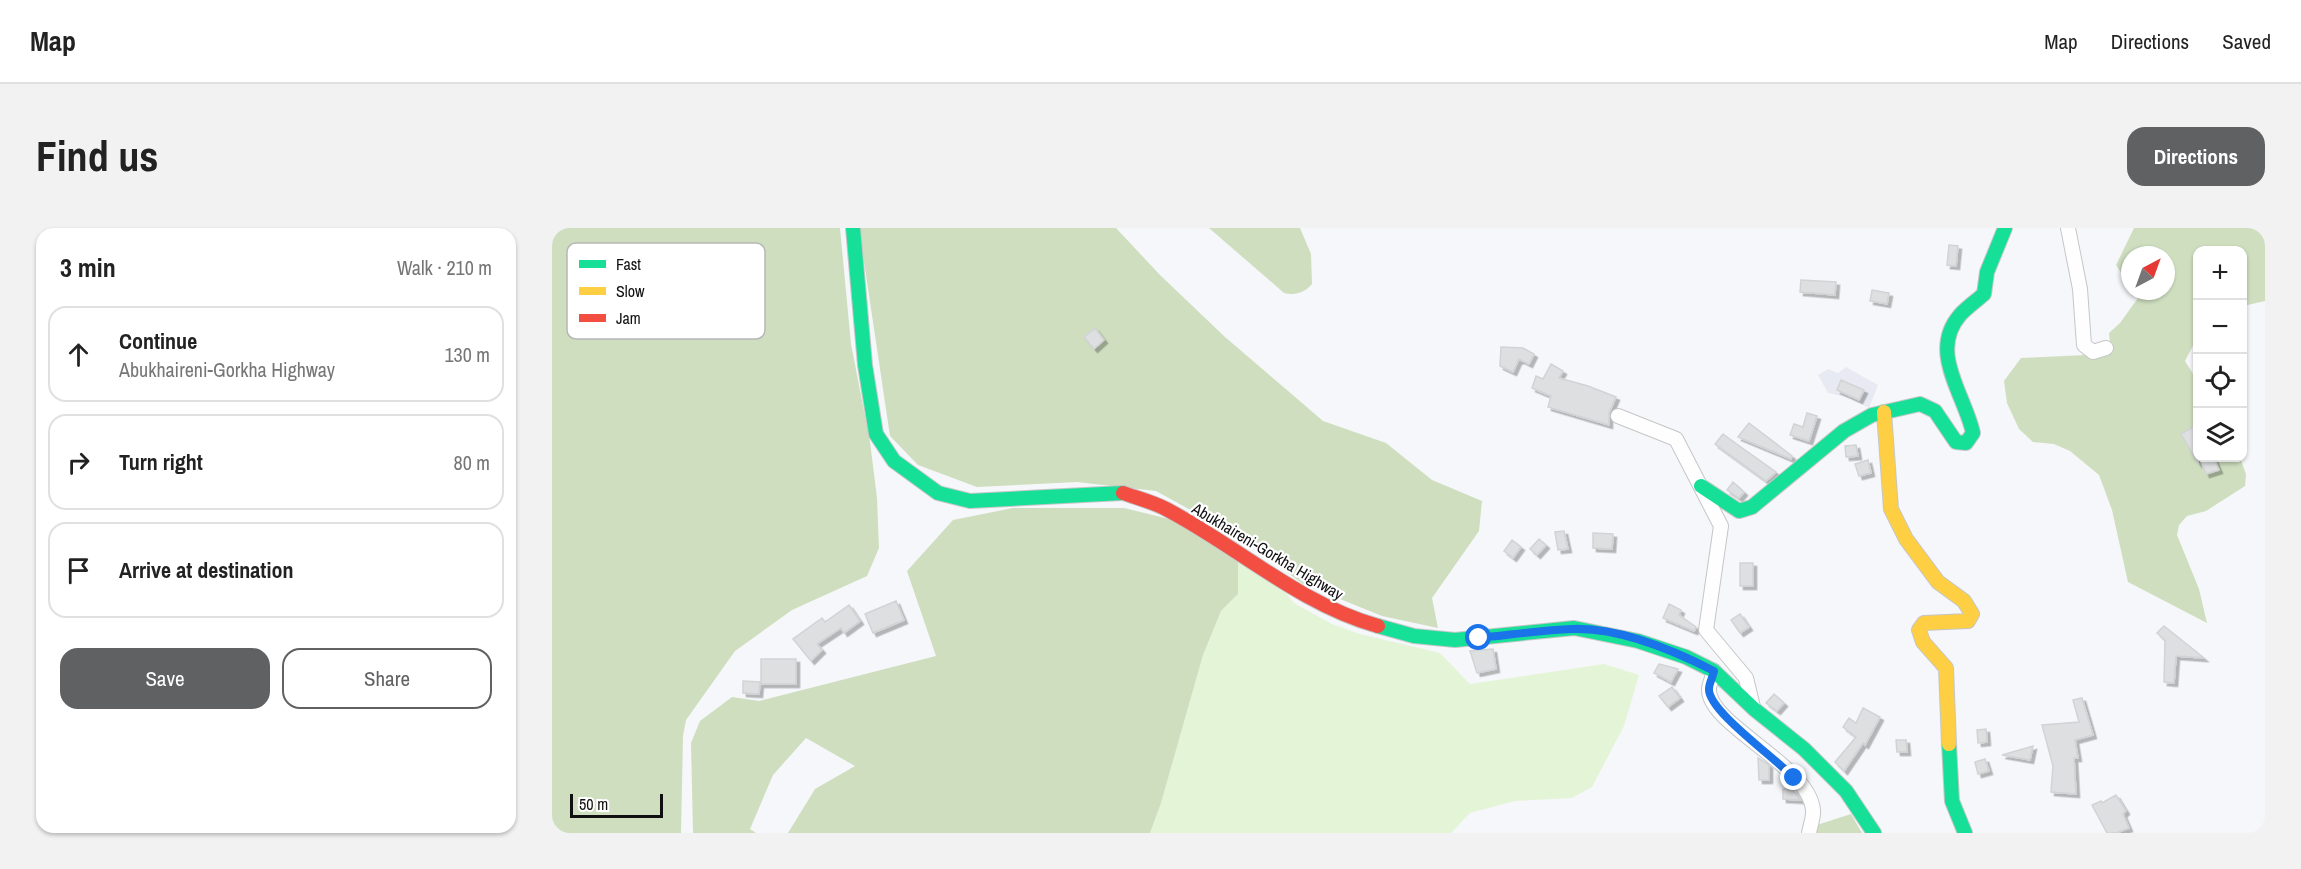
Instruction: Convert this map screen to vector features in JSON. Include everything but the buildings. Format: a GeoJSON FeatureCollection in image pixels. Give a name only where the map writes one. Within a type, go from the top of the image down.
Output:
{"type":"FeatureCollection","features":[{"type":"Feature","properties":{"kind":"main road","name":"Abukhaireni-Gorkha Highway"},"geometry":{"type":"LineString","coordinates":[[853,228],[865,366],[876,434],[894,461],[939,493],[970,501],[1122,493],[1165,508],[1270,574],[1346,617],[1414,636],[1455,640],[1574,628],[1638,640],[1686,657],[1714,671],[1754,709],[1804,749],[1846,791],[1874,833]]}},
{"type":"Feature","properties":{"kind":"main road"},"geometry":{"type":"LineString","coordinates":[[1701,486],[1739,511],[1752,507],[1845,431],[1872,415],[1920,404],[1935,411],[1956,442],[1966,443],[1973,433],[1946,355],[1949,334],[1959,316],[1984,294],[1987,272],[2005,228]]}},
{"type":"Feature","properties":{"kind":"main road"},"geometry":{"type":"LineString","coordinates":[[1884,412],[1891,509],[1906,539],[1938,582],[1964,601],[1972,614],[1968,621],[1924,623],[1919,630],[1923,642],[1946,668],[1953,801],[1965,833]]}},
{"type":"Feature","properties":{"kind":"street"},"geometry":{"type":"LineString","coordinates":[[2068,228],[2080,289],[2084,345],[2093,352],[2106,348]]}},
{"type":"Feature","properties":{"kind":"street"},"geometry":{"type":"LineString","coordinates":[[1618,416],[1676,439],[1721,526],[1706,630],[1746,678],[1754,709]]}},
{"type":"Feature","properties":{"kind":"street"},"geometry":{"type":"LineString","coordinates":[[1714,671],[1708,690],[1713,704],[1734,725],[1781,763],[1806,794],[1813,810],[1809,833]]}},
{"type":"Feature","properties":{"kind":"shaded area"},"geometry":{"type":"Polygon","coordinates":[[[1846,367],[1878,385],[1869,408],[1850,398],[1828,393],[1818,375],[1828,369],[1838,373],[1846,367]]]}},
{"type":"Feature","properties":{"kind":"green space"},"geometry":{"type":"Polygon","coordinates":[[[552,228],[840,228],[851,344],[870,442],[877,498],[879,548],[867,576],[792,610],[735,651],[686,720],[683,736],[681,833],[552,833],[552,228]]]}},
{"type":"Feature","properties":{"kind":"green space"},"geometry":{"type":"Polygon","coordinates":[[[859,228],[1116,228],[1160,275],[1225,337],[1323,421],[1386,443],[1432,480],[1482,501],[1479,531],[1432,598],[1438,628],[1382,616],[1303,584],[1238,536],[1156,491],[1077,482],[977,487],[918,465],[890,436],[859,228]]]}},
{"type":"Feature","properties":{"kind":"green space"},"geometry":{"type":"Polygon","coordinates":[[[1209,228],[1300,228],[1311,254],[1312,284],[1300,293],[1284,293],[1209,228]]]}},
{"type":"Feature","properties":{"kind":"green space"},"geometry":{"type":"Polygon","coordinates":[[[2134,228],[2265,228],[2265,301],[2247,305],[2247,246],[2193,246],[2193,346],[2185,361],[2193,374],[2193,462],[2242,462],[2246,474],[2245,486],[2206,511],[2187,516],[2179,525],[2177,535],[2199,589],[2207,623],[2128,582],[2112,510],[2099,475],[2070,451],[2054,444],[2033,442],[2019,429],[2007,403],[2004,381],[2021,358],[2107,354],[2110,344],[2109,333],[2120,323],[2137,300],[2175,300],[2175,246],[2125,246],[2134,228]]]}},
{"type":"Feature","properties":{"kind":"green space"},"geometry":{"type":"Polygon","coordinates":[[[2121,255],[2121,272],[2116,265],[2121,255]]]}},
{"type":"Feature","properties":{"kind":"green space"},"geometry":{"type":"Polygon","coordinates":[[[1013,508],[1124,508],[1173,520],[1238,562],[1238,594],[1221,611],[1203,655],[1161,803],[1150,833],[788,833],[815,789],[855,766],[806,738],[773,775],[750,829],[756,833],[693,833],[691,743],[700,721],[732,697],[759,701],[936,656],[907,571],[953,520],[1013,508]]]}},
{"type":"Feature","properties":{"kind":"green space"},"geometry":{"type":"Polygon","coordinates":[[[1238,562],[1283,589],[1294,603],[1332,624],[1360,634],[1440,653],[1470,684],[1604,664],[1639,675],[1624,726],[1592,787],[1572,798],[1515,801],[1470,813],[1451,833],[1150,833],[1161,803],[1203,655],[1221,611],[1238,594],[1238,562]]]}},
{"type":"Feature","properties":{"kind":"green space"},"geometry":{"type":"Polygon","coordinates":[[[1851,814],[1862,833],[1815,833],[1817,825],[1851,814]]]}},
{"type":"Feature","properties":{"kind":"traffic: fast"},"geometry":{"type":"LineString","coordinates":[[853,228],[865,365],[876,434],[894,461],[938,493],[970,501],[1123,493]]}},
{"type":"Feature","properties":{"kind":"traffic: fast"},"geometry":{"type":"LineString","coordinates":[[1701,486],[1739,511],[1752,507],[1844,431],[1872,415],[1920,404],[1935,411],[1956,442],[1966,443],[1973,433],[1952,374],[1947,344],[1951,329],[1960,315],[1984,294],[1987,272],[2005,228]]}},
{"type":"Feature","properties":{"kind":"traffic: fast"},"geometry":{"type":"LineString","coordinates":[[1378,626],[1414,636],[1455,640],[1574,628],[1638,641],[1686,657],[1714,671],[1754,709],[1804,749],[1846,791],[1874,833]]}},
{"type":"Feature","properties":{"kind":"traffic: fast"},"geometry":{"type":"LineString","coordinates":[[1949,744],[1952,801],[1965,833]]}},
{"type":"Feature","properties":{"kind":"traffic: slow"},"geometry":{"type":"LineString","coordinates":[[1884,412],[1891,509],[1906,539],[1938,582],[1964,601],[1972,614],[1968,621],[1924,623],[1919,630],[1923,642],[1946,668],[1949,744]]}},
{"type":"Feature","properties":{"kind":"traffic: jam"},"geometry":{"type":"LineString","coordinates":[[1123,493],[1166,509],[1322,604],[1378,626]]}},
{"type":"Feature","properties":{"kind":"route"},"geometry":{"type":"LineString","coordinates":[[1479,638],[1574,628],[1638,640],[1686,657],[1714,671],[1708,690],[1713,704],[1734,725],[1781,763],[1794,778]]}}]}
